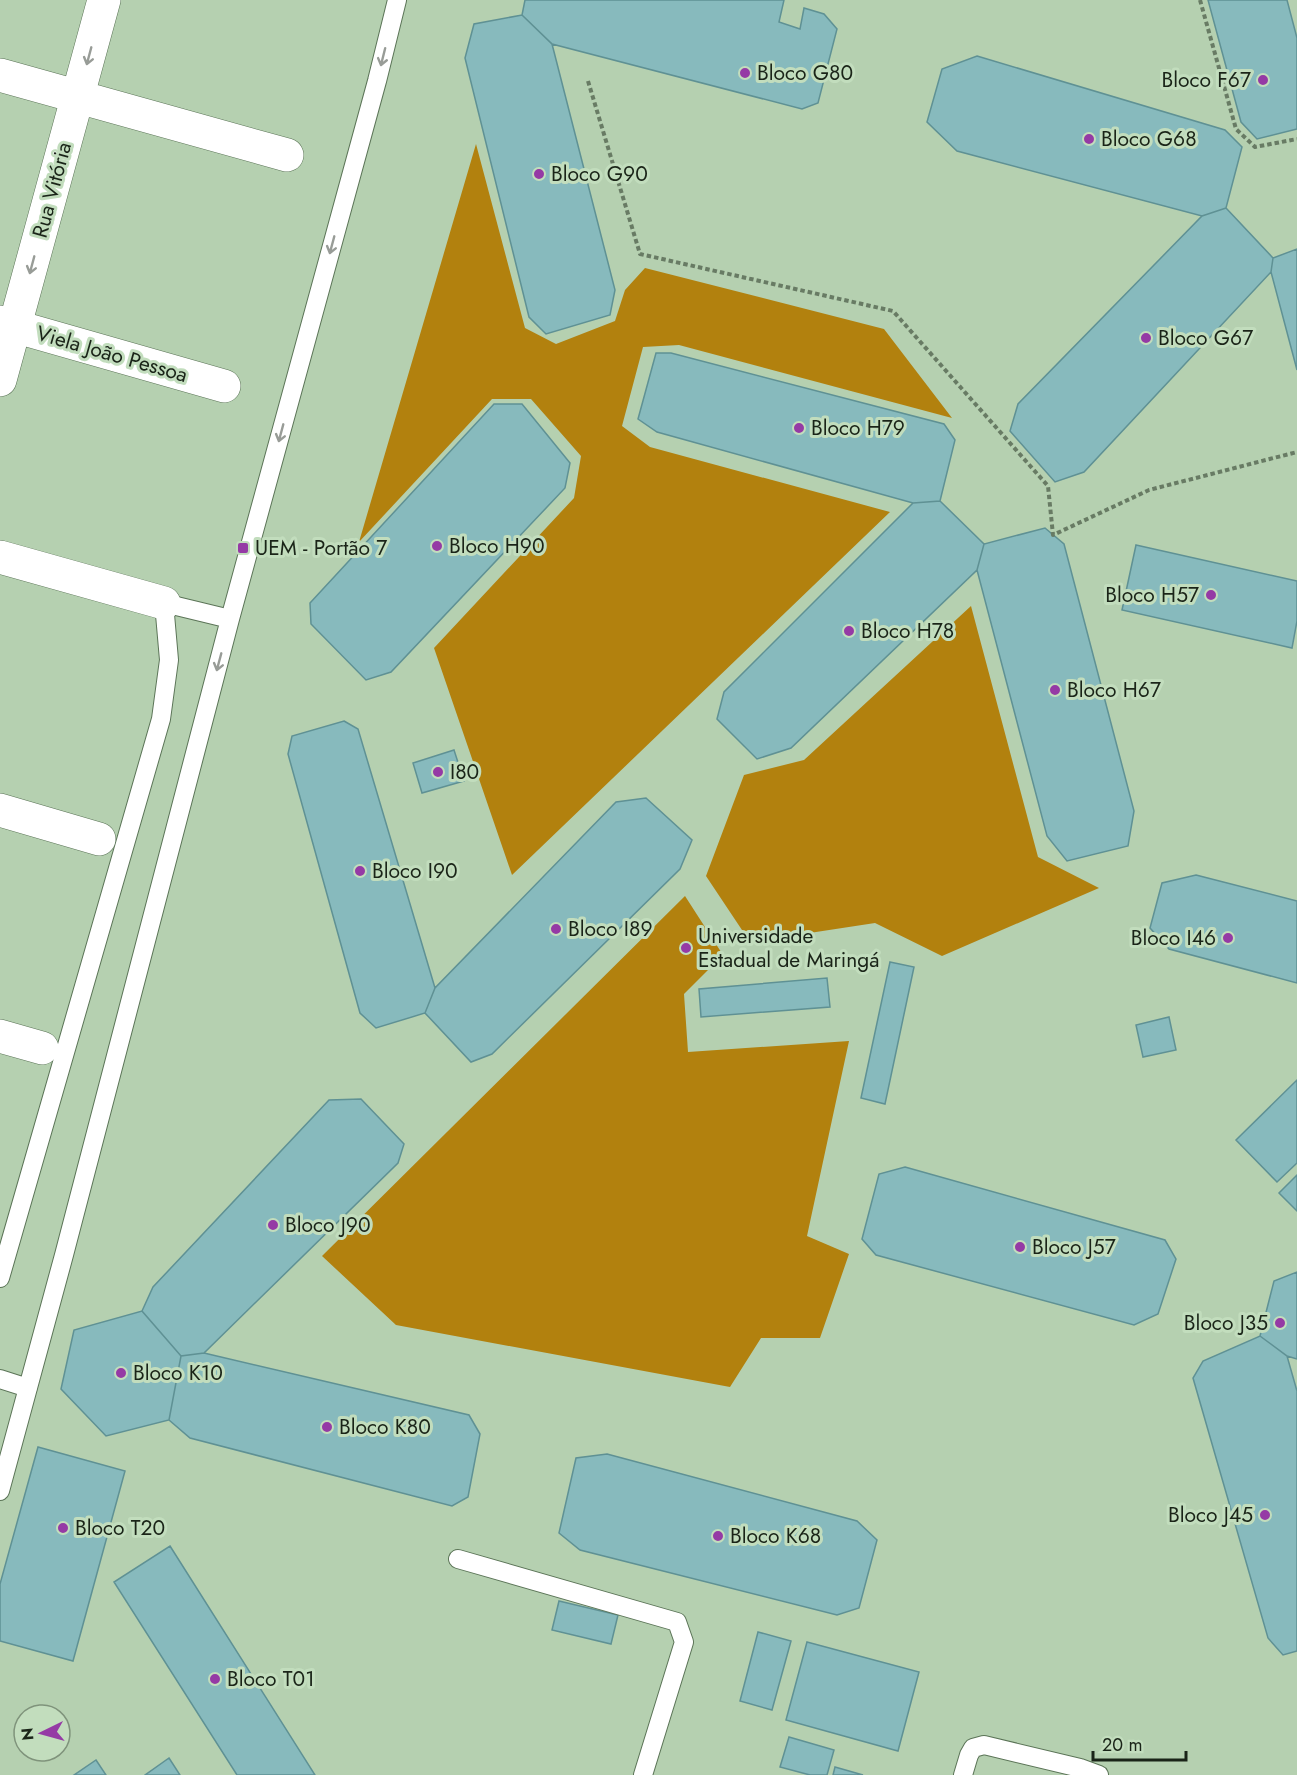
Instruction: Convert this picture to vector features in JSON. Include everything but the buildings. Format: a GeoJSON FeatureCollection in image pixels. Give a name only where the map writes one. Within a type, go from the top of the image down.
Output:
{"type":"FeatureCollection","features":[{"type":"Feature","properties":{"kind":"street","name":"Rua Vitória"},"geometry":{"type":"LineString","coordinates":[[0,380],[7,324],[78,97],[104,0]]}},
{"type":"Feature","properties":{"kind":"street"},"geometry":{"type":"LineString","coordinates":[[0,75],[287,155]]}},
{"type":"Feature","properties":{"kind":"street","name":"Viela João Pessoa"},"geometry":{"type":"LineString","coordinates":[[7,324],[224,386]]}},
{"type":"Feature","properties":{"kind":"street"},"geometry":{"type":"LineString","coordinates":[[0,557],[164,603]]}},
{"type":"Feature","properties":{"kind":"street"},"geometry":{"type":"LineString","coordinates":[[0,810],[99,838]]}},
{"type":"Feature","properties":{"kind":"street"},"geometry":{"type":"LineString","coordinates":[[0,1036],[42,1048]]}},
{"type":"Feature","properties":{"kind":"lane"},"geometry":{"type":"LineString","coordinates":[[0,1491],[230,620],[397,0]]}},
{"type":"Feature","properties":{"kind":"lane"},"geometry":{"type":"LineString","coordinates":[[0,1278],[161,719],[169,660],[164,603],[230,620]]}},
{"type":"Feature","properties":{"kind":"lane"},"geometry":{"type":"LineString","coordinates":[[0,1379],[28,1388]]}},
{"type":"Feature","properties":{"kind":"lane"},"geometry":{"type":"LineString","coordinates":[[458,1559],[677,1622],[684,1642],[643,1775]]}},
{"type":"Feature","properties":{"kind":"lane"},"geometry":{"type":"LineString","coordinates":[[963,1775],[973,1748],[984,1745],[1080,1768],[1099,1775]]}},
{"type":"Feature","properties":{"kind":"path"},"geometry":{"type":"LineString","coordinates":[[1200,0],[1236,129],[1255,147],[1297,139]]}},
{"type":"Feature","properties":{"kind":"path"},"geometry":{"type":"LineString","coordinates":[[588,81],[640,254],[893,311],[1048,486],[1053,535],[1149,490],[1297,452]]}},
{"type":"Feature","properties":{"kind":"shaded area"},"geometry":{"type":"Polygon","coordinates":[[[476,144],[525,328],[556,344],[615,321],[625,290],[645,268],[884,329],[952,418],[679,345],[643,347],[622,426],[650,447],[890,512],[512,875],[434,648],[574,498],[581,456],[531,399],[492,399],[359,542],[476,144]]]}},
{"type":"Feature","properties":{"kind":"shaded area"},"geometry":{"type":"Polygon","coordinates":[[[971,606],[1038,857],[1099,888],[942,956],[875,923],[750,942],[706,876],[744,775],[804,760],[971,606]]]}},
{"type":"Feature","properties":{"kind":"shaded area"},"geometry":{"type":"Polygon","coordinates":[[[685,896],[723,955],[684,994],[688,1052],[849,1041],[807,1236],[849,1254],[820,1338],[761,1338],[730,1387],[396,1325],[322,1256],[685,896]]]}},
{"type":"Feature","properties":{"kind":"place","name":"Bloco G80"},"geometry":{"type":"Point","coordinates":[745,73]}},
{"type":"Feature","properties":{"kind":"place","name":"Bloco F67"},"geometry":{"type":"Point","coordinates":[1263,80]}},
{"type":"Feature","properties":{"kind":"place","name":"Bloco G68"},"geometry":{"type":"Point","coordinates":[1089,139]}},
{"type":"Feature","properties":{"kind":"place","name":"Bloco G90"},"geometry":{"type":"Point","coordinates":[539,174]}},
{"type":"Feature","properties":{"kind":"place","name":"Bloco G67"},"geometry":{"type":"Point","coordinates":[1146,338]}},
{"type":"Feature","properties":{"kind":"place","name":"Bloco H79"},"geometry":{"type":"Point","coordinates":[799,428]}},
{"type":"Feature","properties":{"kind":"place","name":"Bloco H90"},"geometry":{"type":"Point","coordinates":[437,546]}},
{"type":"Feature","properties":{"kind":"place","name":"UEM - Portão 7"},"geometry":{"type":"Point","coordinates":[243,548]}},
{"type":"Feature","properties":{"kind":"place","name":"Bloco H57"},"geometry":{"type":"Point","coordinates":[1211,595]}},
{"type":"Feature","properties":{"kind":"place","name":"Bloco H78"},"geometry":{"type":"Point","coordinates":[849,631]}},
{"type":"Feature","properties":{"kind":"place","name":"Bloco H67"},"geometry":{"type":"Point","coordinates":[1055,690]}},
{"type":"Feature","properties":{"kind":"place","name":"I80"},"geometry":{"type":"Point","coordinates":[438,772]}},
{"type":"Feature","properties":{"kind":"place","name":"Bloco I90"},"geometry":{"type":"Point","coordinates":[360,871]}},
{"type":"Feature","properties":{"kind":"place","name":"Bloco I89"},"geometry":{"type":"Point","coordinates":[556,929]}},
{"type":"Feature","properties":{"kind":"place","name":"Bloco I46"},"geometry":{"type":"Point","coordinates":[1228,938]}},
{"type":"Feature","properties":{"kind":"place","name":"Universidade Estadual de Maringá"},"geometry":{"type":"Point","coordinates":[686,948]}},
{"type":"Feature","properties":{"kind":"place","name":"Bloco J90"},"geometry":{"type":"Point","coordinates":[273,1225]}},
{"type":"Feature","properties":{"kind":"place","name":"Bloco J57"},"geometry":{"type":"Point","coordinates":[1020,1247]}},
{"type":"Feature","properties":{"kind":"place","name":"Bloco J35"},"geometry":{"type":"Point","coordinates":[1280,1323]}},
{"type":"Feature","properties":{"kind":"place","name":"Bloco K10"},"geometry":{"type":"Point","coordinates":[121,1373]}},
{"type":"Feature","properties":{"kind":"place","name":"Bloco K80"},"geometry":{"type":"Point","coordinates":[327,1427]}},
{"type":"Feature","properties":{"kind":"place","name":"Bloco J45"},"geometry":{"type":"Point","coordinates":[1265,1515]}},
{"type":"Feature","properties":{"kind":"place","name":"Bloco T20"},"geometry":{"type":"Point","coordinates":[63,1528]}},
{"type":"Feature","properties":{"kind":"place","name":"Bloco K68"},"geometry":{"type":"Point","coordinates":[718,1536]}},
{"type":"Feature","properties":{"kind":"place","name":"Bloco T01"},"geometry":{"type":"Point","coordinates":[215,1679]}}]}
